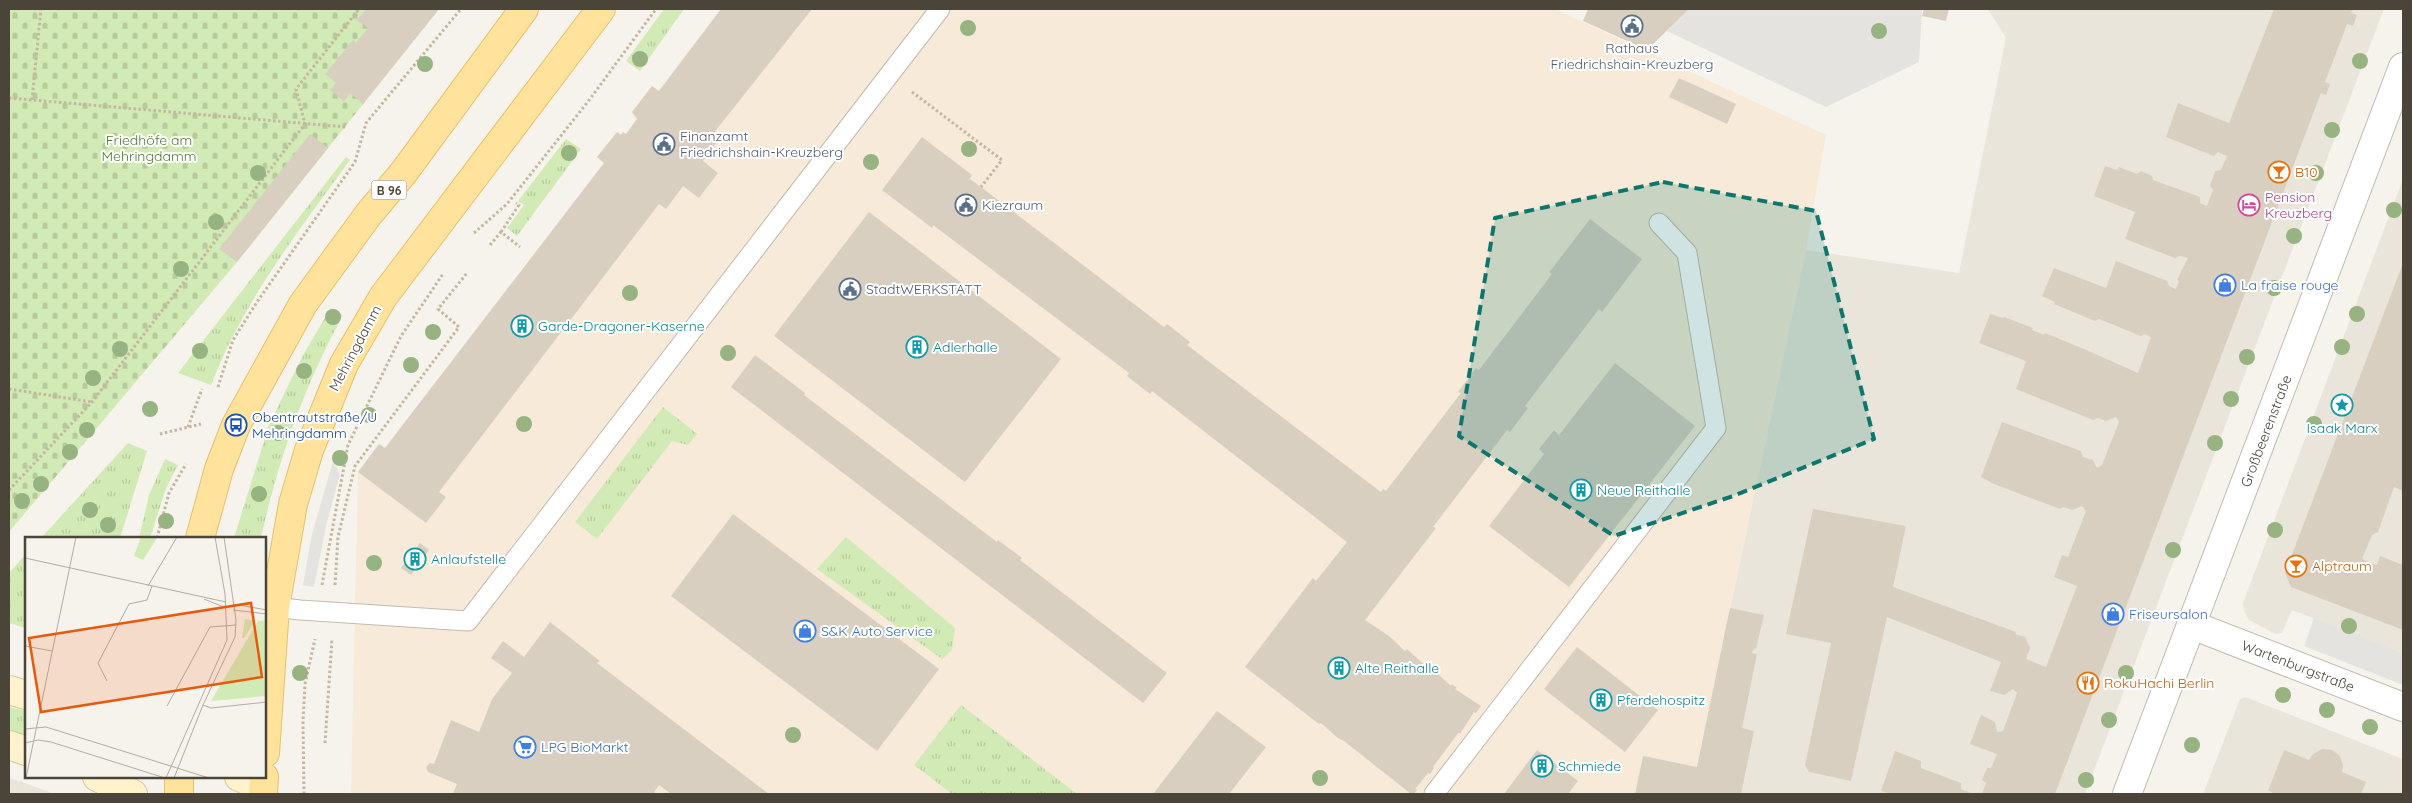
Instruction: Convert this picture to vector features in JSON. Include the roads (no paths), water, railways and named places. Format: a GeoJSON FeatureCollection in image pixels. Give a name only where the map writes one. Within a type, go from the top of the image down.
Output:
{"type":"FeatureCollection","features":[{"type":"Feature","properties":{"kind":"main road","name":"B 96"},"geometry":{"type":"LineString","coordinates":[[200,537],[219,469],[236,425],[302,304],[363,222],[404,172],[524,9]]}},
{"type":"Feature","properties":{"kind":"main road","name":"Mehringdamm"},"geometry":{"type":"LineString","coordinates":[[266,724],[270,606],[301,472],[324,410],[356,342],[383,297],[601,9]]}},
{"type":"Feature","properties":{"kind":"main road"},"geometry":{"type":"LineString","coordinates":[[9,690],[25,695]]}},
{"type":"Feature","properties":{"kind":"main road"},"geometry":{"type":"LineString","coordinates":[[9,745],[25,751]]}},
{"type":"Feature","properties":{"kind":"main road"},"geometry":{"type":"LineString","coordinates":[[98,778],[133,794]]}},
{"type":"Feature","properties":{"kind":"main road"},"geometry":{"type":"LineString","coordinates":[[179,778],[179,794]]}},
{"type":"Feature","properties":{"kind":"main road"},"geometry":{"type":"LineString","coordinates":[[241,778],[266,788]]}},
{"type":"Feature","properties":{"kind":"street","name":"Großbeerenstraße"},"geometry":{"type":"LineString","coordinates":[[2127,794],[2403,67]]}},
{"type":"Feature","properties":{"kind":"street","name":"Wartenburgstraße"},"geometry":{"type":"LineString","coordinates":[[2192,625],[2403,707]]}},
{"type":"Feature","properties":{"kind":"lane"},"geometry":{"type":"LineString","coordinates":[[270,606],[326,612],[468,621],[940,9]]}},
{"type":"Feature","properties":{"kind":"lane"},"geometry":{"type":"LineString","coordinates":[[1434,794],[1716,428],[1687,253],[1659,224]]}},
{"type":"Feature","properties":{"kind":"place","name":"Rathaus Friedrichshain-Kreuzberg"},"geometry":{"type":"Point","coordinates":[1632,26]}},
{"type":"Feature","properties":{"kind":"place","name":"Finanzamt Friedrichshain-Kreuzberg"},"geometry":{"type":"Point","coordinates":[664,144]}},
{"type":"Feature","properties":{"kind":"place","name":"B10"},"geometry":{"type":"Point","coordinates":[2279,172]}},
{"type":"Feature","properties":{"kind":"place","name":"Kiezraum"},"geometry":{"type":"Point","coordinates":[966,205]}},
{"type":"Feature","properties":{"kind":"place","name":"Pension Kreuzberg"},"geometry":{"type":"Point","coordinates":[2249,205]}},
{"type":"Feature","properties":{"kind":"place","name":"La fraise rouge"},"geometry":{"type":"Point","coordinates":[2225,285]}},
{"type":"Feature","properties":{"kind":"place","name":"StadtWERKSTATT"},"geometry":{"type":"Point","coordinates":[850,289]}},
{"type":"Feature","properties":{"kind":"place","name":"Garde-Dragoner-Kaserne"},"geometry":{"type":"Point","coordinates":[522,326]}},
{"type":"Feature","properties":{"kind":"place","name":"Adlerhalle"},"geometry":{"type":"Point","coordinates":[917,347]}},
{"type":"Feature","properties":{"kind":"place","name":"Isaak Marx"},"geometry":{"type":"Point","coordinates":[2342,405]}},
{"type":"Feature","properties":{"kind":"place","name":"Obentrautstraße/U Mehringdamm"},"geometry":{"type":"Point","coordinates":[236,425]}},
{"type":"Feature","properties":{"kind":"place","name":"Neue Reithalle"},"geometry":{"type":"Point","coordinates":[1581,490]}},
{"type":"Feature","properties":{"kind":"place","name":"Anlaufstelle"},"geometry":{"type":"Point","coordinates":[415,559]}},
{"type":"Feature","properties":{"kind":"place","name":"Alptraum"},"geometry":{"type":"Point","coordinates":[2296,566]}},
{"type":"Feature","properties":{"kind":"place","name":"Friseursalon"},"geometry":{"type":"Point","coordinates":[2113,614]}},
{"type":"Feature","properties":{"kind":"place","name":"S&K Auto Service"},"geometry":{"type":"Point","coordinates":[805,631]}},
{"type":"Feature","properties":{"kind":"place","name":"Alte Reithalle"},"geometry":{"type":"Point","coordinates":[1339,668]}},
{"type":"Feature","properties":{"kind":"place","name":"RokuHachi Berlin"},"geometry":{"type":"Point","coordinates":[2088,683]}},
{"type":"Feature","properties":{"kind":"place","name":"Pferdehospitz"},"geometry":{"type":"Point","coordinates":[1601,700]}},
{"type":"Feature","properties":{"kind":"place","name":"LPG BioMarkt"},"geometry":{"type":"Point","coordinates":[525,747]}},
{"type":"Feature","properties":{"kind":"place","name":"Schmiede"},"geometry":{"type":"Point","coordinates":[1542,766]}},
{"type":"Feature","properties":{"kind":"park label","name":"Friedhöfe am Mehringdamm"},"geometry":{"type":"Point","coordinates":[149,148]}}]}
